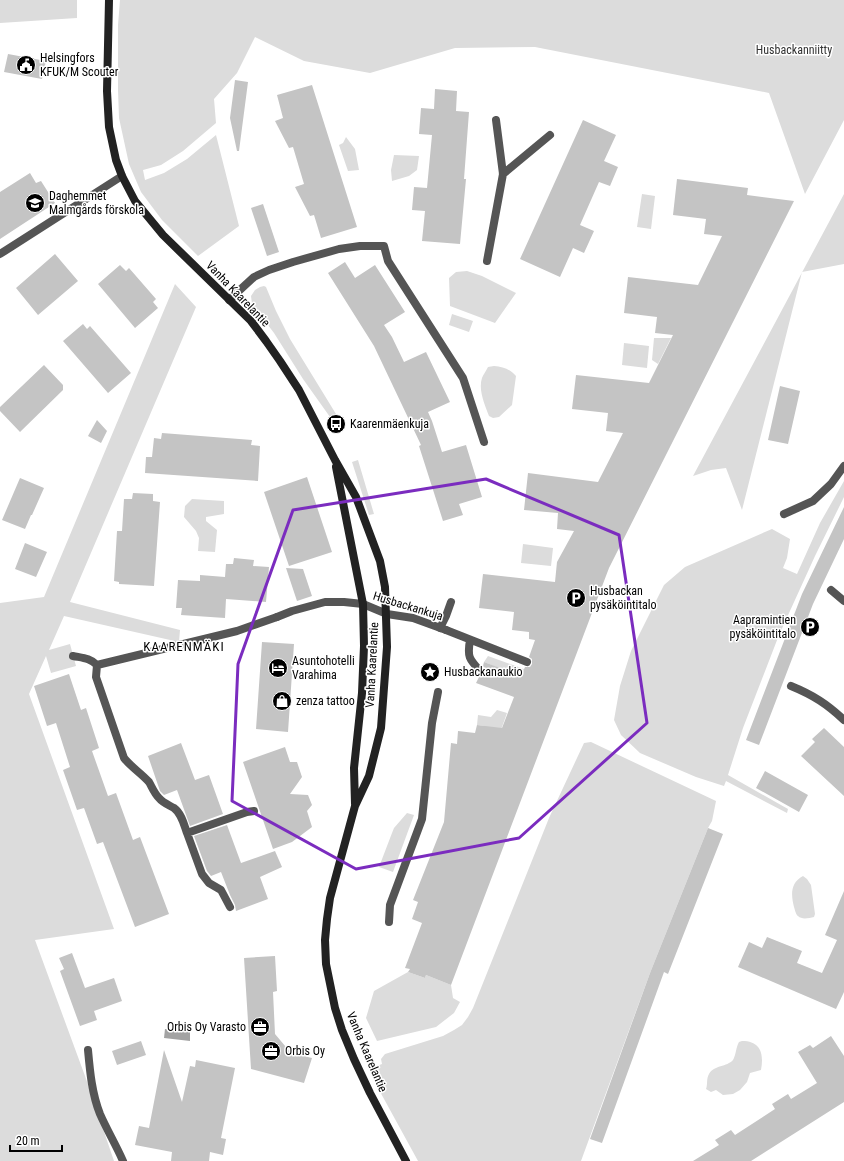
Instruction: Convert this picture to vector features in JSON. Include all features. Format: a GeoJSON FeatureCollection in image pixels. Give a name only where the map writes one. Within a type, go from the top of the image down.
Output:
{"type":"FeatureCollection","features":[{"type":"Feature","properties":{"kind":"main road","name":"Vanha Kaarelantie"},"geometry":{"type":"LineString","coordinates":[[109,0],[107,91],[109,127],[116,160],[122,176],[135,201],[163,235],[255,326],[299,390],[356,497],[380,561],[385,586],[387,614],[387,647],[381,728],[369,776],[355,806],[330,898],[326,919],[326,964],[335,1008],[342,1030],[370,1093],[406,1161]]}},
{"type":"Feature","properties":{"kind":"main road","name":"Vanha Kaarelantie"},"geometry":{"type":"LineString","coordinates":[[335,460],[363,604],[364,646],[362,693],[354,768],[355,806]]}},
{"type":"Feature","properties":{"kind":"street"},"geometry":{"type":"LineString","coordinates":[[487,261],[503,174],[496,120]]}},
{"type":"Feature","properties":{"kind":"street"},"geometry":{"type":"LineString","coordinates":[[503,174],[550,135]]}},
{"type":"Feature","properties":{"kind":"street"},"geometry":{"type":"LineString","coordinates":[[0,254],[122,176]]}},
{"type":"Feature","properties":{"kind":"street"},"geometry":{"type":"LineString","coordinates":[[229,300],[254,277],[269,270],[339,249],[360,246],[384,246],[388,261],[463,378],[484,442]]}},
{"type":"Feature","properties":{"kind":"street"},"geometry":{"type":"LineString","coordinates":[[784,514],[813,501],[831,484],[844,466]]}},
{"type":"Feature","properties":{"kind":"street"},"geometry":{"type":"LineString","coordinates":[[831,590],[844,601]]}},
{"type":"Feature","properties":{"kind":"street"},"geometry":{"type":"LineString","coordinates":[[97,665],[237,631],[292,611],[325,602],[363,604]]}},
{"type":"Feature","properties":{"kind":"street"},"geometry":{"type":"LineString","coordinates":[[443,629],[450,602]]}},
{"type":"Feature","properties":{"kind":"street","name":"Husbackankuja"},"geometry":{"type":"LineString","coordinates":[[363,604],[387,614],[413,618],[527,662]]}},
{"type":"Feature","properties":{"kind":"street"},"geometry":{"type":"LineString","coordinates":[[470,640],[468,651],[471,662],[481,672]]}},
{"type":"Feature","properties":{"kind":"street"},"geometry":{"type":"LineString","coordinates":[[73,656],[86,658],[97,665]]}},
{"type":"Feature","properties":{"kind":"street"},"geometry":{"type":"LineString","coordinates":[[97,665],[96,678],[124,758],[130,766],[149,782],[157,797],[180,814],[202,874],[209,883],[221,890],[230,907]]}},
{"type":"Feature","properties":{"kind":"street"},"geometry":{"type":"LineString","coordinates":[[791,686],[808,693],[830,707],[844,720]]}},
{"type":"Feature","properties":{"kind":"street"},"geometry":{"type":"LineString","coordinates":[[389,922],[390,905],[422,819],[432,723],[438,692]]}},
{"type":"Feature","properties":{"kind":"street"},"geometry":{"type":"LineString","coordinates":[[187,833],[247,812],[254,811]]}},
{"type":"Feature","properties":{"kind":"street"},"geometry":{"type":"LineString","coordinates":[[88,1050],[90,1075],[100,1113],[123,1161]]}},
{"type":"Feature","properties":{"kind":"highlighted area"},"geometry":{"type":"Polygon","coordinates":[[[486,479],[619,535],[647,723],[519,838],[356,869],[232,801],[238,664],[293,510],[486,479]]]}},
{"type":"Feature","properties":{"kind":"green space"},"geometry":{"type":"Polygon","coordinates":[[[0,0],[77,0],[77,18],[0,23],[0,0]]]}},
{"type":"Feature","properties":{"kind":"green space","name":"Husbackanniitty"},"geometry":{"type":"Polygon","coordinates":[[[120,0],[844,0],[844,120],[805,194],[769,93],[535,47],[455,48],[370,73],[304,61],[255,37],[237,73],[214,99],[216,123],[183,151],[161,165],[143,170],[145,180],[164,173],[187,159],[216,135],[239,226],[198,256],[162,220],[141,192],[129,164],[119,118],[118,25],[120,0]]]}},
{"type":"Feature","properties":{"kind":"green space"},"geometry":{"type":"Polygon","coordinates":[[[346,137],[355,149],[359,170],[348,171],[339,145],[343,143],[346,137]]]}},
{"type":"Feature","properties":{"kind":"green space"},"geometry":{"type":"Polygon","coordinates":[[[394,155],[419,156],[417,170],[409,176],[392,181],[391,170],[394,155]]]}},
{"type":"Feature","properties":{"kind":"green space"},"geometry":{"type":"Polygon","coordinates":[[[642,194],[655,196],[651,229],[637,227],[642,194]]]}},
{"type":"Feature","properties":{"kind":"green space"},"geometry":{"type":"Polygon","coordinates":[[[844,194],[844,264],[802,272],[844,194]]]}},
{"type":"Feature","properties":{"kind":"green space"},"geometry":{"type":"Polygon","coordinates":[[[467,271],[482,276],[516,293],[495,323],[450,306],[449,278],[456,272],[467,271]]]}},
{"type":"Feature","properties":{"kind":"green space"},"geometry":{"type":"Polygon","coordinates":[[[802,273],[742,510],[726,468],[711,470],[693,476],[802,273]]]}},
{"type":"Feature","properties":{"kind":"green space"},"geometry":{"type":"Polygon","coordinates":[[[175,284],[196,307],[70,602],[180,630],[179,642],[64,616],[49,650],[70,644],[76,666],[51,673],[46,656],[29,694],[114,929],[35,940],[85,1076],[114,1161],[0,1161],[0,603],[44,597],[175,284]]]}},
{"type":"Feature","properties":{"kind":"green space"},"geometry":{"type":"Polygon","coordinates":[[[264,286],[266,287],[290,339],[336,414],[330,417],[303,379],[274,333],[252,304],[251,296],[255,290],[264,286]]]}},
{"type":"Feature","properties":{"kind":"green space"},"geometry":{"type":"Polygon","coordinates":[[[452,314],[473,321],[469,332],[449,325],[452,314]]]}},
{"type":"Feature","properties":{"kind":"green space"},"geometry":{"type":"Polygon","coordinates":[[[654,338],[671,338],[658,364],[652,360],[654,338]]]}},
{"type":"Feature","properties":{"kind":"green space"},"geometry":{"type":"Polygon","coordinates":[[[624,343],[649,346],[647,368],[622,365],[624,343]]]}},
{"type":"Feature","properties":{"kind":"green space"},"geometry":{"type":"Polygon","coordinates":[[[494,366],[506,369],[516,376],[512,405],[499,417],[493,418],[489,416],[482,397],[481,383],[488,367],[494,366]]]}},
{"type":"Feature","properties":{"kind":"green space"},"geometry":{"type":"Polygon","coordinates":[[[358,460],[374,514],[369,515],[352,462],[358,460]]]}},
{"type":"Feature","properties":{"kind":"green space"},"geometry":{"type":"Polygon","coordinates":[[[844,481],[844,497],[779,635],[743,728],[728,775],[788,809],[787,813],[726,781],[724,786],[696,777],[640,753],[621,735],[614,720],[620,686],[631,651],[664,585],[685,567],[772,529],[790,539],[787,558],[783,568],[797,574],[820,523],[844,481]]]}},
{"type":"Feature","properties":{"kind":"green space"},"geometry":{"type":"Polygon","coordinates":[[[192,499],[224,501],[224,514],[206,517],[206,521],[217,530],[215,552],[198,551],[199,538],[196,531],[184,517],[185,506],[192,499]]]}},
{"type":"Feature","properties":{"kind":"green space"},"geometry":{"type":"Polygon","coordinates":[[[523,544],[553,548],[551,566],[521,563],[523,544]]]}},
{"type":"Feature","properties":{"kind":"green space"},"geometry":{"type":"Polygon","coordinates":[[[488,656],[524,669],[521,677],[484,662],[488,656]]]}},
{"type":"Feature","properties":{"kind":"green space"},"geometry":{"type":"Polygon","coordinates":[[[497,710],[507,713],[491,758],[485,726],[477,725],[478,715],[491,717],[497,710]]]}},
{"type":"Feature","properties":{"kind":"green space"},"geometry":{"type":"Polygon","coordinates":[[[591,742],[716,801],[712,821],[650,973],[581,1161],[418,1161],[369,1069],[382,1064],[381,1059],[385,1054],[443,1036],[462,1025],[468,1017],[473,1008],[549,818],[584,743],[591,742]]]}},
{"type":"Feature","properties":{"kind":"green space"},"geometry":{"type":"Polygon","coordinates":[[[407,813],[414,815],[393,872],[379,867],[394,828],[407,813]]]}},
{"type":"Feature","properties":{"kind":"green space"},"geometry":{"type":"Polygon","coordinates":[[[803,876],[811,885],[815,914],[814,917],[801,918],[797,915],[794,907],[792,890],[796,882],[803,876]]]}},
{"type":"Feature","properties":{"kind":"green space"},"geometry":{"type":"Polygon","coordinates":[[[408,972],[425,978],[426,975],[451,985],[453,998],[460,1002],[454,1013],[436,1027],[377,1041],[366,1018],[374,991],[408,972]]]}},
{"type":"Feature","properties":{"kind":"green space"},"geometry":{"type":"Polygon","coordinates":[[[742,1041],[753,1043],[760,1050],[762,1059],[761,1070],[750,1073],[747,1082],[740,1090],[733,1094],[723,1095],[716,1090],[711,1092],[706,1089],[711,1071],[733,1060],[738,1044],[742,1041]]]}},
{"type":"Feature","properties":{"kind":"shaded area"},"geometry":{"type":"Polygon","coordinates":[[[165,1029],[190,1031],[190,1041],[164,1038],[165,1029]]]}},
{"type":"Feature","properties":{"kind":"building"},"geometry":{"type":"Polygon","coordinates":[[[8,54],[46,61],[42,79],[4,72],[8,54]]]}},
{"type":"Feature","properties":{"kind":"building"},"geometry":{"type":"Polygon","coordinates":[[[235,80],[248,82],[239,151],[237,151],[230,118],[235,80]]]}},
{"type":"Feature","properties":{"kind":"building"},"geometry":{"type":"Polygon","coordinates":[[[312,85],[357,227],[321,238],[314,215],[310,216],[295,187],[304,184],[293,147],[289,148],[275,121],[283,118],[277,95],[312,85]]]}},
{"type":"Feature","properties":{"kind":"building"},"geometry":{"type":"Polygon","coordinates":[[[435,89],[457,91],[456,111],[469,112],[464,179],[466,179],[460,244],[422,241],[425,211],[412,210],[414,187],[427,188],[432,135],[419,134],[421,108],[434,109],[435,89]]]}},
{"type":"Feature","properties":{"kind":"building"},"geometry":{"type":"Polygon","coordinates":[[[583,120],[616,135],[604,161],[618,167],[610,186],[599,182],[580,225],[594,231],[584,253],[573,248],[560,277],[520,259],[583,120]]]}},
{"type":"Feature","properties":{"kind":"building"},"geometry":{"type":"Polygon","coordinates":[[[30,173],[36,183],[41,181],[55,203],[0,239],[0,192],[30,173]]]}},
{"type":"Feature","properties":{"kind":"building","name":"Husbackan pysäköintitalo"},"geometry":{"type":"Polygon","coordinates":[[[677,179],[748,188],[747,195],[794,201],[609,568],[451,985],[426,975],[425,978],[408,972],[410,969],[405,968],[422,923],[412,919],[418,902],[413,900],[444,822],[451,743],[457,744],[458,731],[475,733],[477,725],[502,728],[514,697],[476,683],[479,677],[483,677],[486,674],[486,670],[483,666],[484,662],[521,676],[525,667],[530,667],[532,664],[532,659],[529,657],[535,640],[529,639],[529,632],[512,630],[514,612],[479,608],[483,574],[555,582],[557,562],[574,531],[557,529],[558,513],[524,510],[528,473],[598,482],[623,433],[606,431],[608,413],[572,409],[576,375],[649,383],[673,335],[655,333],[657,317],[624,313],[628,277],[698,285],[722,236],[704,234],[706,219],[673,215],[677,179]]]}},
{"type":"Feature","properties":{"kind":"building"},"geometry":{"type":"Polygon","coordinates":[[[263,204],[279,252],[267,256],[251,208],[263,204]]]}},
{"type":"Feature","properties":{"kind":"building"},"geometry":{"type":"Polygon","coordinates":[[[55,254],[78,281],[38,315],[16,288],[55,254]]]}},
{"type":"Feature","properties":{"kind":"building"},"geometry":{"type":"Polygon","coordinates":[[[345,262],[355,278],[375,265],[405,312],[384,325],[392,337],[404,362],[426,352],[450,402],[428,412],[442,452],[466,445],[482,497],[459,504],[463,515],[443,521],[419,446],[421,445],[374,346],[328,273],[345,262]]]}},
{"type":"Feature","properties":{"kind":"building"},"geometry":{"type":"Polygon","coordinates":[[[120,265],[126,271],[129,268],[156,299],[153,302],[158,308],[135,328],[98,284],[120,265]]]}},
{"type":"Feature","properties":{"kind":"building"},"geometry":{"type":"Polygon","coordinates":[[[83,324],[87,329],[90,326],[131,373],[108,393],[63,341],[83,324]]]}},
{"type":"Feature","properties":{"kind":"building"},"geometry":{"type":"Polygon","coordinates":[[[44,365],[63,385],[63,390],[20,432],[0,411],[0,407],[44,365]]]}},
{"type":"Feature","properties":{"kind":"building"},"geometry":{"type":"Polygon","coordinates":[[[780,386],[800,391],[788,444],[768,440],[780,386]]]}},
{"type":"Feature","properties":{"kind":"building"},"geometry":{"type":"Polygon","coordinates":[[[97,420],[107,431],[101,443],[88,436],[97,420]]]}},
{"type":"Feature","properties":{"kind":"building"},"geometry":{"type":"Polygon","coordinates":[[[162,433],[252,440],[251,445],[260,446],[258,481],[145,473],[146,457],[152,457],[154,438],[161,439],[162,433]]]}},
{"type":"Feature","properties":{"kind":"building"},"geometry":{"type":"Polygon","coordinates":[[[307,477],[332,552],[289,566],[264,492],[307,477]]]}},
{"type":"Feature","properties":{"kind":"building"},"geometry":{"type":"Polygon","coordinates":[[[20,478],[44,488],[25,529],[2,520],[20,478]]]}},
{"type":"Feature","properties":{"kind":"building"},"geometry":{"type":"Polygon","coordinates":[[[133,493],[153,494],[153,501],[160,502],[154,586],[119,584],[119,582],[114,581],[117,531],[122,531],[124,499],[132,499],[133,493]]]}},
{"type":"Feature","properties":{"kind":"building"},"geometry":{"type":"Polygon","coordinates":[[[844,507],[844,539],[813,604],[759,745],[746,740],[802,594],[844,507]]]}},
{"type":"Feature","properties":{"kind":"building"},"geometry":{"type":"Polygon","coordinates":[[[25,543],[47,552],[36,577],[15,569],[25,543]]]}},
{"type":"Feature","properties":{"kind":"building"},"geometry":{"type":"Polygon","coordinates":[[[234,558],[254,560],[253,566],[269,567],[266,602],[226,599],[225,618],[181,615],[182,608],[176,608],[178,580],[200,581],[200,575],[225,577],[226,564],[233,564],[234,558]]]}},
{"type":"Feature","properties":{"kind":"building"},"geometry":{"type":"Polygon","coordinates":[[[286,568],[303,569],[312,596],[297,601],[286,568]]]}},
{"type":"Feature","properties":{"kind":"building"},"geometry":{"type":"Polygon","coordinates":[[[262,642],[294,644],[288,732],[256,729],[262,642]]]}},
{"type":"Feature","properties":{"kind":"building"},"geometry":{"type":"Polygon","coordinates":[[[69,674],[81,710],[86,708],[99,748],[92,751],[108,796],[116,793],[133,840],[140,837],[169,914],[135,927],[103,842],[97,844],[84,808],[77,810],[63,770],[70,767],[56,723],[47,726],[34,686],[69,674]]]}},
{"type":"Feature","properties":{"kind":"building"},"geometry":{"type":"Polygon","coordinates":[[[824,728],[844,747],[844,796],[801,756],[815,742],[812,739],[824,728]]]}},
{"type":"Feature","properties":{"kind":"building"},"geometry":{"type":"Polygon","coordinates":[[[181,743],[195,780],[209,775],[223,814],[190,826],[177,790],[164,795],[160,791],[148,756],[181,743]]]}},
{"type":"Feature","properties":{"kind":"building"},"geometry":{"type":"Polygon","coordinates":[[[285,747],[290,762],[297,762],[302,777],[290,794],[308,795],[312,805],[307,811],[312,827],[292,842],[273,849],[243,762],[285,747]]]}},
{"type":"Feature","properties":{"kind":"building"},"geometry":{"type":"Polygon","coordinates":[[[765,771],[808,795],[799,812],[756,788],[765,771]]]}},
{"type":"Feature","properties":{"kind":"building"},"geometry":{"type":"Polygon","coordinates":[[[227,825],[241,863],[275,851],[282,867],[260,877],[268,899],[236,911],[235,905],[221,872],[211,876],[207,871],[194,836],[227,825]]]}},
{"type":"Feature","properties":{"kind":"building"},"geometry":{"type":"Polygon","coordinates":[[[708,828],[723,834],[668,974],[664,972],[602,1143],[590,1139],[650,973],[708,828]]]}},
{"type":"Feature","properties":{"kind":"building"},"geometry":{"type":"Polygon","coordinates":[[[844,891],[844,992],[836,1009],[738,967],[749,942],[762,948],[767,937],[802,951],[797,963],[822,973],[837,940],[825,935],[844,891]]]}},
{"type":"Feature","properties":{"kind":"building"},"geometry":{"type":"Polygon","coordinates":[[[72,953],[85,988],[114,978],[122,1001],[94,1011],[97,1020],[80,1026],[60,971],[64,969],[59,958],[72,953]]]}},
{"type":"Feature","properties":{"kind":"building"},"geometry":{"type":"Polygon","coordinates":[[[275,956],[277,991],[273,992],[275,1034],[291,1053],[312,1058],[304,1083],[251,1069],[244,958],[275,956]]]}},
{"type":"Feature","properties":{"kind":"building"},"geometry":{"type":"Polygon","coordinates":[[[831,1036],[844,1056],[844,1102],[751,1161],[693,1161],[719,1145],[715,1140],[731,1130],[735,1135],[775,1109],[772,1104],[788,1094],[791,1099],[817,1083],[798,1052],[810,1045],[813,1048],[831,1036]]]}},
{"type":"Feature","properties":{"kind":"building"},"geometry":{"type":"Polygon","coordinates":[[[141,1041],[146,1055],[117,1065],[112,1051],[141,1041]]]}},
{"type":"Feature","properties":{"kind":"building"},"geometry":{"type":"Polygon","coordinates":[[[164,1050],[182,1102],[190,1066],[195,1067],[196,1060],[235,1068],[221,1138],[226,1139],[223,1155],[210,1152],[209,1161],[171,1161],[172,1152],[135,1145],[139,1126],[149,1128],[164,1050]]]}},
{"type":"Feature","properties":{"kind":"place","name":"Helsingfors KFUK/M Scouter"},"geometry":{"type":"Point","coordinates":[26,65]}},
{"type":"Feature","properties":{"kind":"place","name":"Daghemmet Malmgårds förskola"},"geometry":{"type":"Point","coordinates":[35,203]}},
{"type":"Feature","properties":{"kind":"place","name":"Kaarenmäenkuja"},"geometry":{"type":"Point","coordinates":[336,424]}},
{"type":"Feature","properties":{"kind":"place","name":"Husbackan pysäköintitalo"},"geometry":{"type":"Point","coordinates":[576,598]}},
{"type":"Feature","properties":{"kind":"place","name":"Aapramintien pysäköintitalo"},"geometry":{"type":"Point","coordinates":[810,627]}},
{"type":"Feature","properties":{"kind":"place","name":"Asuntohotelli Varahima"},"geometry":{"type":"Point","coordinates":[278,668]}},
{"type":"Feature","properties":{"kind":"place","name":"Husbackanaukio"},"geometry":{"type":"Point","coordinates":[430,672]}},
{"type":"Feature","properties":{"kind":"place","name":"zenza tattoo"},"geometry":{"type":"Point","coordinates":[282,701]}},
{"type":"Feature","properties":{"kind":"place","name":"Orbis Oy Varasto"},"geometry":{"type":"Point","coordinates":[260,1027]}},
{"type":"Feature","properties":{"kind":"place","name":"Orbis Oy"},"geometry":{"type":"Point","coordinates":[271,1051]}},
{"type":"Feature","properties":{"kind":"district","name":"KAARENMÄKI"},"geometry":{"type":"Point","coordinates":[184,646]}}]}
